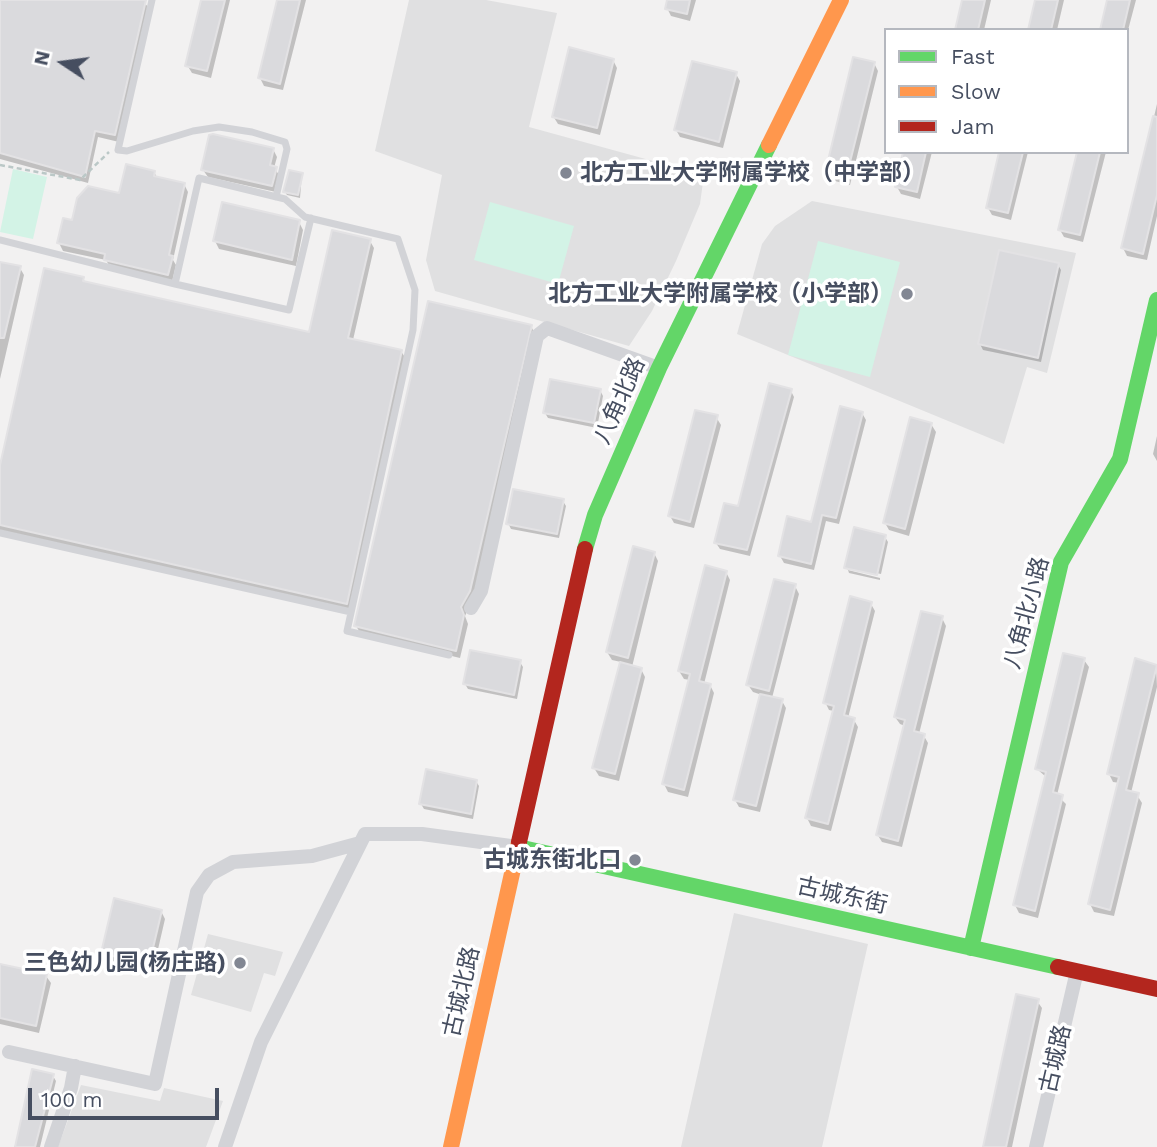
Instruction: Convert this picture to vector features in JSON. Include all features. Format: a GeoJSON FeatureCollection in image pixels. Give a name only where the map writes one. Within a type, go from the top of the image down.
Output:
{"type":"FeatureCollection","features":[{"type":"Feature","properties":{"kind":"street","name":"八角北路"},"geometry":{"type":"LineString","coordinates":[[518,847],[584,551],[596,515],[659,368],[841,0]]}},
{"type":"Feature","properties":{"kind":"street","name":"八角北小路"},"geometry":{"type":"LineString","coordinates":[[971,948],[1061,562],[1120,459],[1157,300]]}},
{"type":"Feature","properties":{"kind":"street"},"geometry":{"type":"LineString","coordinates":[[471,608],[481,591],[537,336],[547,328],[659,368]]}},
{"type":"Feature","properties":{"kind":"street"},"geometry":{"type":"LineString","coordinates":[[225,1147],[261,1042],[365,834],[422,834],[518,847]]}},
{"type":"Feature","properties":{"kind":"street"},"geometry":{"type":"LineString","coordinates":[[9,1052],[155,1084],[197,892],[209,875],[233,862],[312,856],[360,843]]}},
{"type":"Feature","properties":{"kind":"street","name":"古城东街"},"geometry":{"type":"LineString","coordinates":[[518,847],[1157,989]]}},
{"type":"Feature","properties":{"kind":"street","name":"古城北路"},"geometry":{"type":"LineString","coordinates":[[451,1147],[518,847]]}},
{"type":"Feature","properties":{"kind":"street","name":"古城路"},"geometry":{"type":"LineString","coordinates":[[1036,1147],[1077,971]]}},
{"type":"Feature","properties":{"kind":"street"},"geometry":{"type":"LineString","coordinates":[[51,1147],[71,1088],[75,1066]]}},
{"type":"Feature","properties":{"kind":"lane"},"geometry":{"type":"LineString","coordinates":[[152,0],[118,150],[127,151],[169,136],[219,127],[253,132],[285,142],[287,149],[276,197]]}},
{"type":"Feature","properties":{"kind":"lane"},"geometry":{"type":"LineString","coordinates":[[175,284],[199,178],[285,199],[311,218],[398,239],[415,290],[413,330],[347,631],[449,655]]}},
{"type":"Feature","properties":{"kind":"lane"},"geometry":{"type":"LineString","coordinates":[[0,240],[289,310],[311,218]]}},
{"type":"Feature","properties":{"kind":"lane"},"geometry":{"type":"LineString","coordinates":[[0,533],[351,612]]}},
{"type":"Feature","properties":{"kind":"path"},"geometry":{"type":"LineString","coordinates":[[0,164],[80,180],[118,145]]}},
{"type":"Feature","properties":{"kind":"shaded area","name":"北方工业大学附属学校（中学部）"},"geometry":{"type":"Polygon","coordinates":[[[409,0],[486,0],[557,13],[529,127],[693,172],[703,182],[700,204],[676,261],[652,311],[629,346],[435,291],[426,260],[442,175],[375,151],[409,0]]]}},
{"type":"Feature","properties":{"kind":"shaded area","name":"北方工业大学附属学校（小学部）"},"geometry":{"type":"Polygon","coordinates":[[[812,201],[1076,253],[1047,373],[1027,367],[1004,444],[737,334],[762,244],[775,226],[812,201]]]}},
{"type":"Feature","properties":{"kind":"shaded area"},"geometry":{"type":"Polygon","coordinates":[[[734,913],[868,944],[822,1147],[681,1147],[734,913]]]}},
{"type":"Feature","properties":{"kind":"shaded area","name":"三色幼儿园(杨庄路)"},"geometry":{"type":"Polygon","coordinates":[[[208,934],[283,952],[275,976],[264,973],[251,1012],[191,995],[208,934]]]}},
{"type":"Feature","properties":{"kind":"shaded area"},"geometry":{"type":"Polygon","coordinates":[[[81,1085],[160,1101],[164,1088],[223,1101],[206,1147],[58,1147],[81,1085]]]}},
{"type":"Feature","properties":{"kind":"green space"},"geometry":{"type":"Polygon","coordinates":[[[13,169],[47,177],[33,239],[0,232],[13,169]]]}},
{"type":"Feature","properties":{"kind":"green space"},"geometry":{"type":"Polygon","coordinates":[[[490,202],[574,226],[558,284],[474,260],[490,202]]]}},
{"type":"Feature","properties":{"kind":"green space"},"geometry":{"type":"Polygon","coordinates":[[[818,241],[900,262],[870,377],[788,355],[818,241]]]}},
{"type":"Feature","properties":{"kind":"building"},"geometry":{"type":"Polygon","coordinates":[[[0,0],[146,0],[115,135],[95,131],[85,177],[0,153],[0,0]]]}},
{"type":"Feature","properties":{"kind":"building"},"geometry":{"type":"Polygon","coordinates":[[[201,0],[225,0],[207,71],[185,66],[201,0]]]}},
{"type":"Feature","properties":{"kind":"building"},"geometry":{"type":"Polygon","coordinates":[[[277,0],[300,0],[280,84],[258,78],[277,0]]]}},
{"type":"Feature","properties":{"kind":"building"},"geometry":{"type":"Polygon","coordinates":[[[667,0],[690,0],[687,14],[665,9],[667,0]]]}},
{"type":"Feature","properties":{"kind":"building"},"geometry":{"type":"Polygon","coordinates":[[[962,0],[985,0],[978,28],[955,28],[962,0]]]}},
{"type":"Feature","properties":{"kind":"building"},"geometry":{"type":"Polygon","coordinates":[[[1035,0],[1058,0],[1051,28],[1028,28],[1035,0]]]}},
{"type":"Feature","properties":{"kind":"building"},"geometry":{"type":"Polygon","coordinates":[[[1107,0],[1130,0],[1123,28],[1100,28],[1107,0]]]}},
{"type":"Feature","properties":{"kind":"building"},"geometry":{"type":"Polygon","coordinates":[[[569,47],[614,59],[597,128],[552,117],[569,47]]]}},
{"type":"Feature","properties":{"kind":"building"},"geometry":{"type":"Polygon","coordinates":[[[853,57],[875,62],[846,178],[825,173],[853,57]]]}},
{"type":"Feature","properties":{"kind":"building"},"geometry":{"type":"Polygon","coordinates":[[[692,61],[737,72],[719,142],[674,130],[692,61]]]}},
{"type":"Feature","properties":{"kind":"building"},"geometry":{"type":"Polygon","coordinates":[[[1153,116],[1157,117],[1157,195],[1143,254],[1121,248],[1153,116]]]}},
{"type":"Feature","properties":{"kind":"building"},"geometry":{"type":"Polygon","coordinates":[[[209,135],[274,148],[270,165],[277,167],[272,186],[201,170],[209,135]]]}},
{"type":"Feature","properties":{"kind":"building"},"geometry":{"type":"Polygon","coordinates":[[[903,154],[926,154],[917,192],[895,187],[903,154]]]}},
{"type":"Feature","properties":{"kind":"building"},"geometry":{"type":"Polygon","coordinates":[[[999,154],[1023,154],[1008,213],[986,208],[999,154]]]}},
{"type":"Feature","properties":{"kind":"building"},"geometry":{"type":"Polygon","coordinates":[[[1077,154],[1100,154],[1080,235],[1058,230],[1077,154]]]}},
{"type":"Feature","properties":{"kind":"building"},"geometry":{"type":"Polygon","coordinates":[[[126,164],[155,171],[154,176],[185,183],[169,255],[173,256],[168,275],[104,260],[105,254],[57,243],[63,218],[72,220],[77,198],[88,186],[119,193],[126,164]]]}},
{"type":"Feature","properties":{"kind":"building"},"geometry":{"type":"Polygon","coordinates":[[[289,170],[303,173],[298,195],[283,192],[289,170]]]}},
{"type":"Feature","properties":{"kind":"building"},"geometry":{"type":"Polygon","coordinates":[[[222,202],[300,220],[292,260],[213,241],[222,202]]]}},
{"type":"Feature","properties":{"kind":"building"},"geometry":{"type":"Polygon","coordinates":[[[332,230],[371,239],[348,338],[402,350],[347,604],[0,525],[0,465],[44,268],[84,277],[83,281],[309,332],[332,230]]]}},
{"type":"Feature","properties":{"kind":"building"},"geometry":{"type":"Polygon","coordinates":[[[999,250],[1059,263],[1038,358],[978,344],[999,250]]]}},
{"type":"Feature","properties":{"kind":"building"},"geometry":{"type":"Polygon","coordinates":[[[0,262],[21,266],[4,338],[0,338],[0,262]]]}},
{"type":"Feature","properties":{"kind":"building"},"geometry":{"type":"Polygon","coordinates":[[[428,301],[532,325],[470,591],[461,607],[464,615],[456,651],[354,626],[428,301]]]}},
{"type":"Feature","properties":{"kind":"building"},"geometry":{"type":"Polygon","coordinates":[[[550,379],[601,389],[594,423],[543,413],[550,379]]]}},
{"type":"Feature","properties":{"kind":"building"},"geometry":{"type":"Polygon","coordinates":[[[769,383],[792,389],[747,550],[714,543],[724,503],[738,506],[769,383]]]}},
{"type":"Feature","properties":{"kind":"building"},"geometry":{"type":"Polygon","coordinates":[[[840,406],[863,412],[836,518],[822,515],[811,564],[778,556],[787,516],[811,522],[840,406]]]}},
{"type":"Feature","properties":{"kind":"building"},"geometry":{"type":"Polygon","coordinates":[[[695,410],[718,415],[690,522],[668,516],[695,410]]]}},
{"type":"Feature","properties":{"kind":"building"},"geometry":{"type":"Polygon","coordinates":[[[910,417],[932,423],[905,529],[883,523],[910,417]]]}},
{"type":"Feature","properties":{"kind":"building"},"geometry":{"type":"Polygon","coordinates":[[[513,489],[564,499],[557,534],[506,524],[513,489]]]}},
{"type":"Feature","properties":{"kind":"building"},"geometry":{"type":"Polygon","coordinates":[[[854,527],[886,535],[877,575],[844,568],[854,527]]]}},
{"type":"Feature","properties":{"kind":"building"},"geometry":{"type":"Polygon","coordinates":[[[633,546],[655,552],[628,658],[606,652],[633,546]]]}},
{"type":"Feature","properties":{"kind":"building"},"geometry":{"type":"Polygon","coordinates":[[[705,565],[727,571],[699,681],[711,684],[684,790],[662,784],[690,674],[678,671],[705,565]]]}},
{"type":"Feature","properties":{"kind":"building"},"geometry":{"type":"Polygon","coordinates":[[[774,579],[796,584],[769,691],[746,685],[774,579]]]}},
{"type":"Feature","properties":{"kind":"building"},"geometry":{"type":"Polygon","coordinates":[[[850,596],[872,602],[844,715],[855,718],[828,824],[805,818],[834,706],[823,703],[850,596]]]}},
{"type":"Feature","properties":{"kind":"building"},"geometry":{"type":"Polygon","coordinates":[[[921,611],[943,616],[914,731],[925,734],[898,841],[876,835],[905,720],[894,717],[921,611]]]}},
{"type":"Feature","properties":{"kind":"building"},"geometry":{"type":"Polygon","coordinates":[[[470,650],[521,660],[514,695],[463,684],[470,650]]]}},
{"type":"Feature","properties":{"kind":"building"},"geometry":{"type":"Polygon","coordinates":[[[1063,653],[1085,658],[1053,792],[1063,795],[1035,911],[1013,905],[1046,772],[1035,769],[1063,653]]]}},
{"type":"Feature","properties":{"kind":"building"},"geometry":{"type":"Polygon","coordinates":[[[1135,658],[1157,665],[1126,790],[1139,793],[1110,910],[1088,904],[1119,777],[1107,774],[1135,658]]]}},
{"type":"Feature","properties":{"kind":"building"},"geometry":{"type":"Polygon","coordinates":[[[620,662],[642,668],[615,774],[592,768],[620,662]]]}},
{"type":"Feature","properties":{"kind":"building"},"geometry":{"type":"Polygon","coordinates":[[[760,694],[783,699],[756,806],[733,800],[760,694]]]}},
{"type":"Feature","properties":{"kind":"building"},"geometry":{"type":"Polygon","coordinates":[[[426,769],[477,780],[471,814],[419,804],[426,769]]]}},
{"type":"Feature","properties":{"kind":"building"},"geometry":{"type":"Polygon","coordinates":[[[114,898],[162,910],[149,965],[101,953],[114,898]]]}},
{"type":"Feature","properties":{"kind":"building"},"geometry":{"type":"Polygon","coordinates":[[[0,964],[47,974],[36,1026],[0,1018],[0,964]]]}},
{"type":"Feature","properties":{"kind":"building"},"geometry":{"type":"Polygon","coordinates":[[[1016,994],[1039,999],[1006,1147],[983,1147],[1016,994]]]}},
{"type":"Feature","properties":{"kind":"building"},"geometry":{"type":"Polygon","coordinates":[[[32,1069],[54,1074],[35,1147],[15,1147],[32,1069]]]}},
{"type":"Feature","properties":{"kind":"traffic: fast"},"geometry":{"type":"LineString","coordinates":[[585,549],[595,515],[659,368],[769,145]]}},
{"type":"Feature","properties":{"kind":"traffic: fast"},"geometry":{"type":"LineString","coordinates":[[971,948],[1061,562],[1120,459],[1157,300]]}},
{"type":"Feature","properties":{"kind":"traffic: fast"},"geometry":{"type":"LineString","coordinates":[[518,847],[1058,967]]}},
{"type":"Feature","properties":{"kind":"traffic: slow"},"geometry":{"type":"LineString","coordinates":[[769,145],[841,0]]}},
{"type":"Feature","properties":{"kind":"traffic: slow"},"geometry":{"type":"LineString","coordinates":[[451,1147],[519,842]]}},
{"type":"Feature","properties":{"kind":"traffic: jam"},"geometry":{"type":"LineString","coordinates":[[519,842],[585,549]]}},
{"type":"Feature","properties":{"kind":"traffic: jam"},"geometry":{"type":"LineString","coordinates":[[1058,967],[1157,989]]}},
{"type":"Feature","properties":{"kind":"place","name":"北方工业大学附属学校（中学部）"},"geometry":{"type":"Point","coordinates":[566,173]}},
{"type":"Feature","properties":{"kind":"place","name":"北方工业大学附属学校（小学部）"},"geometry":{"type":"Point","coordinates":[907,294]}},
{"type":"Feature","properties":{"kind":"place","name":"古城东街北口"},"geometry":{"type":"Point","coordinates":[635,860]}},
{"type":"Feature","properties":{"kind":"place","name":"三色幼儿园(杨庄路)"},"geometry":{"type":"Point","coordinates":[240,963]}}]}
